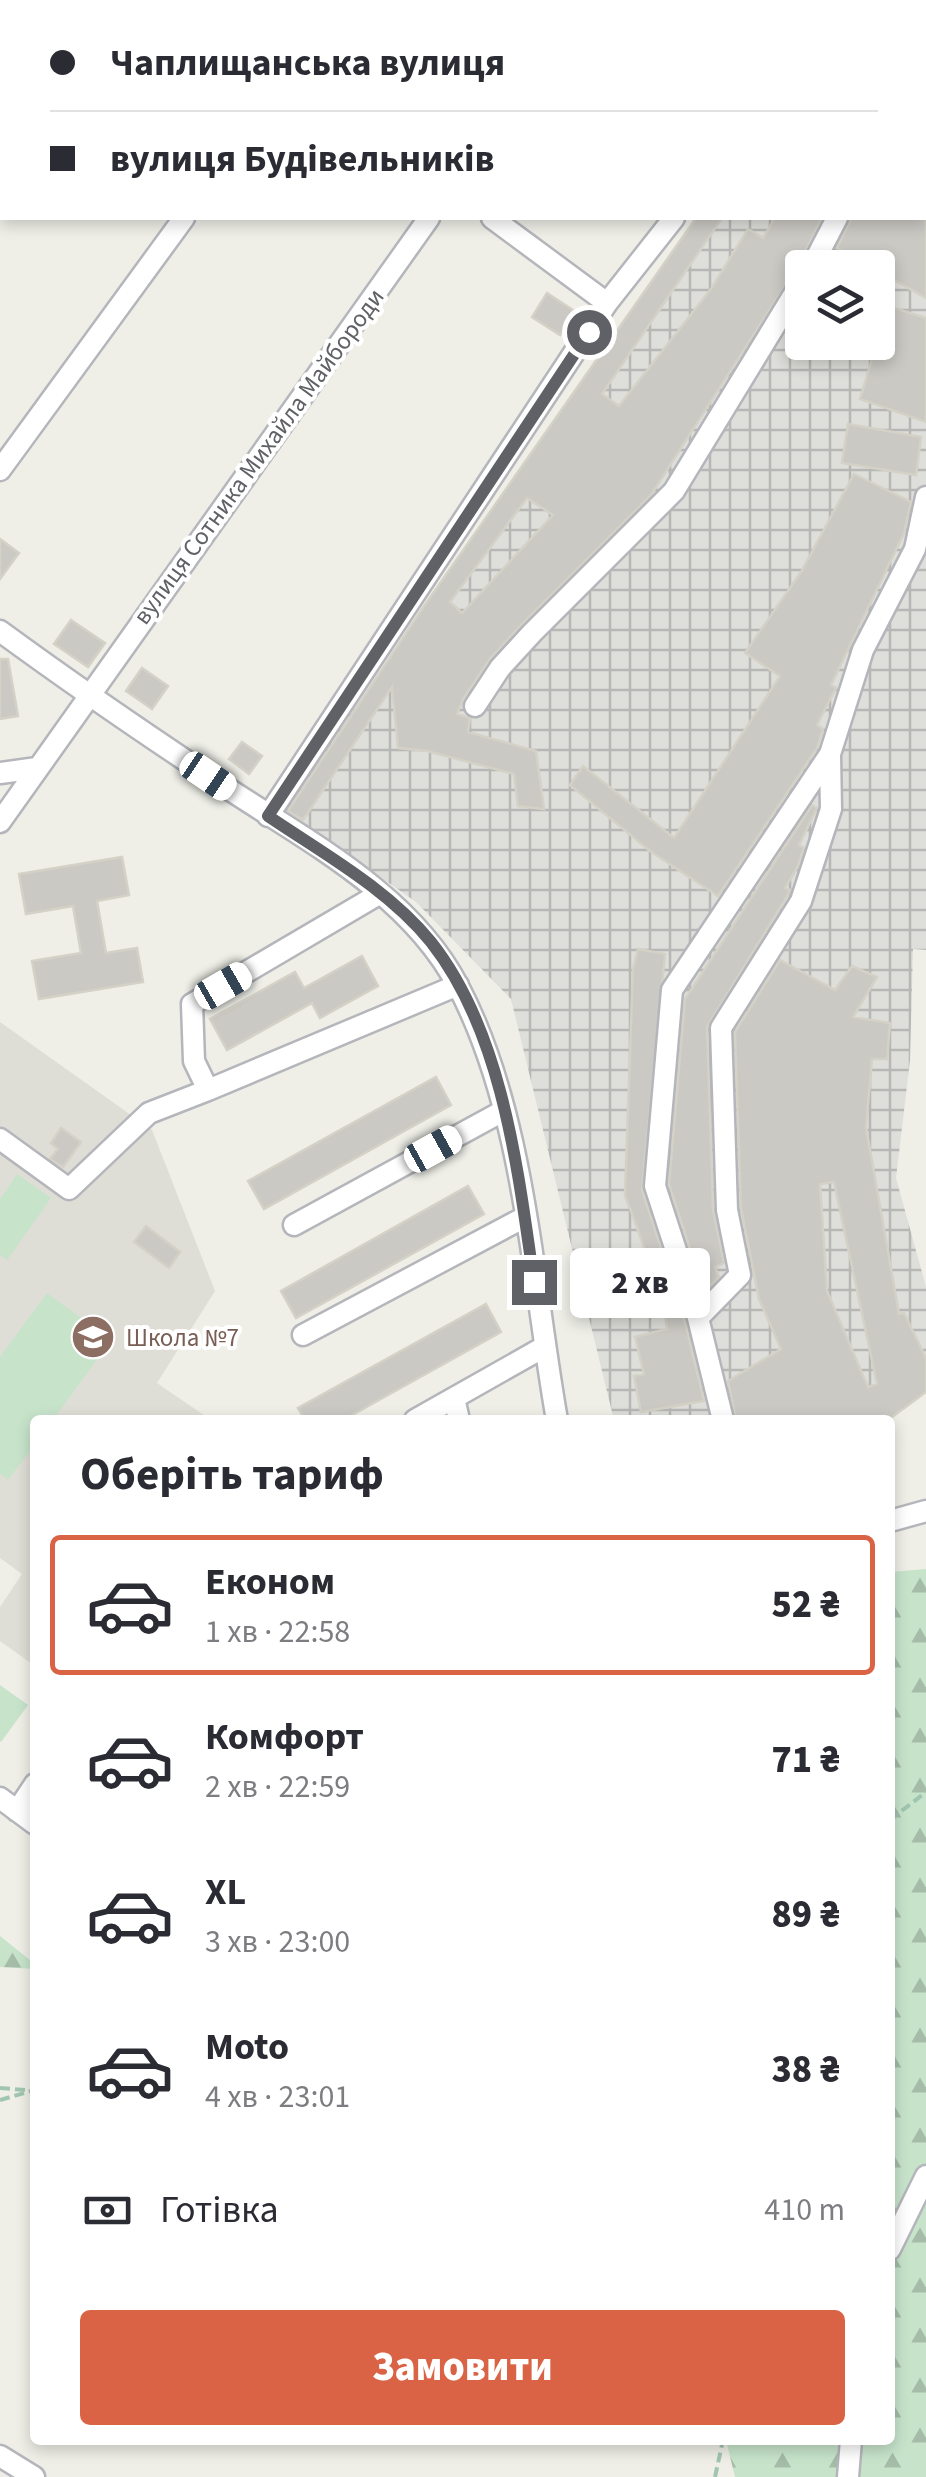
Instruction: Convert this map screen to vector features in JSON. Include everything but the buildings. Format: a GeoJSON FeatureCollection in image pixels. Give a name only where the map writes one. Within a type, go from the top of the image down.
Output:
{"type":"FeatureCollection","features":[{"type":"Feature","properties":{"kind":"street"},"geometry":{"type":"LineString","coordinates":[[0,470],[183,220]]}},
{"type":"Feature","properties":{"kind":"street","name":"вулиця Сотника Михайла Майбороди"},"geometry":{"type":"LineString","coordinates":[[0,822],[427,220]]}},
{"type":"Feature","properties":{"kind":"street"},"geometry":{"type":"LineString","coordinates":[[495,220],[607,304]]}},
{"type":"Feature","properties":{"kind":"street"},"geometry":{"type":"LineString","coordinates":[[268,816],[607,304],[672,220]]}},
{"type":"Feature","properties":{"kind":"street"},"geometry":{"type":"LineString","coordinates":[[821,250],[837,220]]}},
{"type":"Feature","properties":{"kind":"street"},"geometry":{"type":"LineString","coordinates":[[476,706],[532,633],[674,491],[785,309]]}},
{"type":"Feature","properties":{"kind":"street"},"geometry":{"type":"LineString","coordinates":[[722,1415],[698,1318],[656,1186],[672,990],[830,754],[863,650],[915,550],[926,498]]}},
{"type":"Feature","properties":{"kind":"street"},"geometry":{"type":"LineString","coordinates":[[0,631],[379,894],[431,943],[458,985],[503,1111],[525,1218],[556,1415]]}},
{"type":"Feature","properties":{"kind":"street"},"geometry":{"type":"LineString","coordinates":[[698,1318],[740,1274],[727,1210],[721,1028],[801,901],[831,809],[830,754]]}},
{"type":"Feature","properties":{"kind":"street"},"geometry":{"type":"LineString","coordinates":[[0,772],[37,768]]}},
{"type":"Feature","properties":{"kind":"street"},"geometry":{"type":"LineString","coordinates":[[208,1090],[194,1061],[192,1004],[379,894]]}},
{"type":"Feature","properties":{"kind":"street"},"geometry":{"type":"LineString","coordinates":[[0,1138],[68,1189],[149,1113],[458,985]]}},
{"type":"Feature","properties":{"kind":"street"},"geometry":{"type":"LineString","coordinates":[[294,1226],[503,1111]]}},
{"type":"Feature","properties":{"kind":"street"},"geometry":{"type":"LineString","coordinates":[[303,1335],[525,1218]]}},
{"type":"Feature","properties":{"kind":"street"},"geometry":{"type":"LineString","coordinates":[[424,1415],[544,1347]]}},
{"type":"Feature","properties":{"kind":"street"},"geometry":{"type":"LineString","coordinates":[[454,1398],[458,1415]]}},
{"type":"Feature","properties":{"kind":"street"},"geometry":{"type":"LineString","coordinates":[[895,1519],[926,1510]]}},
{"type":"Feature","properties":{"kind":"street"},"geometry":{"type":"LineString","coordinates":[[30,1788],[9,1805],[30,1820]]}},
{"type":"Feature","properties":{"kind":"street"},"geometry":{"type":"LineString","coordinates":[[895,2239],[926,2176]]}},
{"type":"Feature","properties":{"kind":"street"},"geometry":{"type":"LineString","coordinates":[[848,2477],[850,2445]]}},
{"type":"Feature","properties":{"kind":"street"},"geometry":{"type":"LineString","coordinates":[[0,2456],[34,2477]]}},
{"type":"Feature","properties":{"kind":"path"},"geometry":{"type":"LineString","coordinates":[[895,1816],[926,1792]]}},
{"type":"Feature","properties":{"kind":"path"},"geometry":{"type":"LineString","coordinates":[[0,2088],[30,2091]]}},
{"type":"Feature","properties":{"kind":"path"},"geometry":{"type":"LineString","coordinates":[[0,2100],[30,2092]]}},
{"type":"Feature","properties":{"kind":"path"},"geometry":{"type":"LineString","coordinates":[[716,2477],[722,2445]]}},
{"type":"Feature","properties":{"kind":"shaded area"},"geometry":{"type":"Polygon","coordinates":[[[695,220],[926,220],[926,950],[913,949],[910,1060],[896,1178],[926,1287],[926,1392],[895,1415],[613,1415],[511,999],[416,902],[284,809],[695,220]]]}},
{"type":"Feature","properties":{"kind":"shaded area","name":"Школа №7"},"geometry":{"type":"Polygon","coordinates":[[[0,1022],[152,1130],[215,1291],[157,1383],[204,1415],[30,1415],[30,1662],[0,1641],[0,1607],[22,1574],[0,1558],[0,1022]]]}},
{"type":"Feature","properties":{"kind":"green space"},"geometry":{"type":"Polygon","coordinates":[[[17,1174],[51,1198],[7,1260],[0,1255],[0,1199],[17,1174]]]}},
{"type":"Feature","properties":{"kind":"green space"},"geometry":{"type":"Polygon","coordinates":[[[47,1293],[111,1340],[57,1415],[30,1415],[30,1451],[8,1480],[0,1474],[0,1357],[47,1293]]]}},
{"type":"Feature","properties":{"kind":"green space"},"geometry":{"type":"Polygon","coordinates":[[[926,1569],[926,2477],[735,2477],[727,2445],[895,2445],[895,1572],[926,1569]]]}},
{"type":"Feature","properties":{"kind":"green space"},"geometry":{"type":"Polygon","coordinates":[[[0,1685],[28,1705],[1,1742],[0,1741],[0,1685]]]}},
{"type":"Feature","properties":{"kind":"green space"},"geometry":{"type":"Polygon","coordinates":[[[0,1936],[30,1960],[30,1969],[0,1967],[0,1936]]]}},
{"type":"Feature","properties":{"kind":"place","name":"Школа №7"},"geometry":{"type":"Point","coordinates":[93,1337]}},
{"type":"Feature","properties":{"kind":"route"},"geometry":{"type":"LineString","coordinates":[[534,1282],[498,1087],[458,985],[431,943],[402,913],[354,873],[268,816],[589,332]]}}]}
